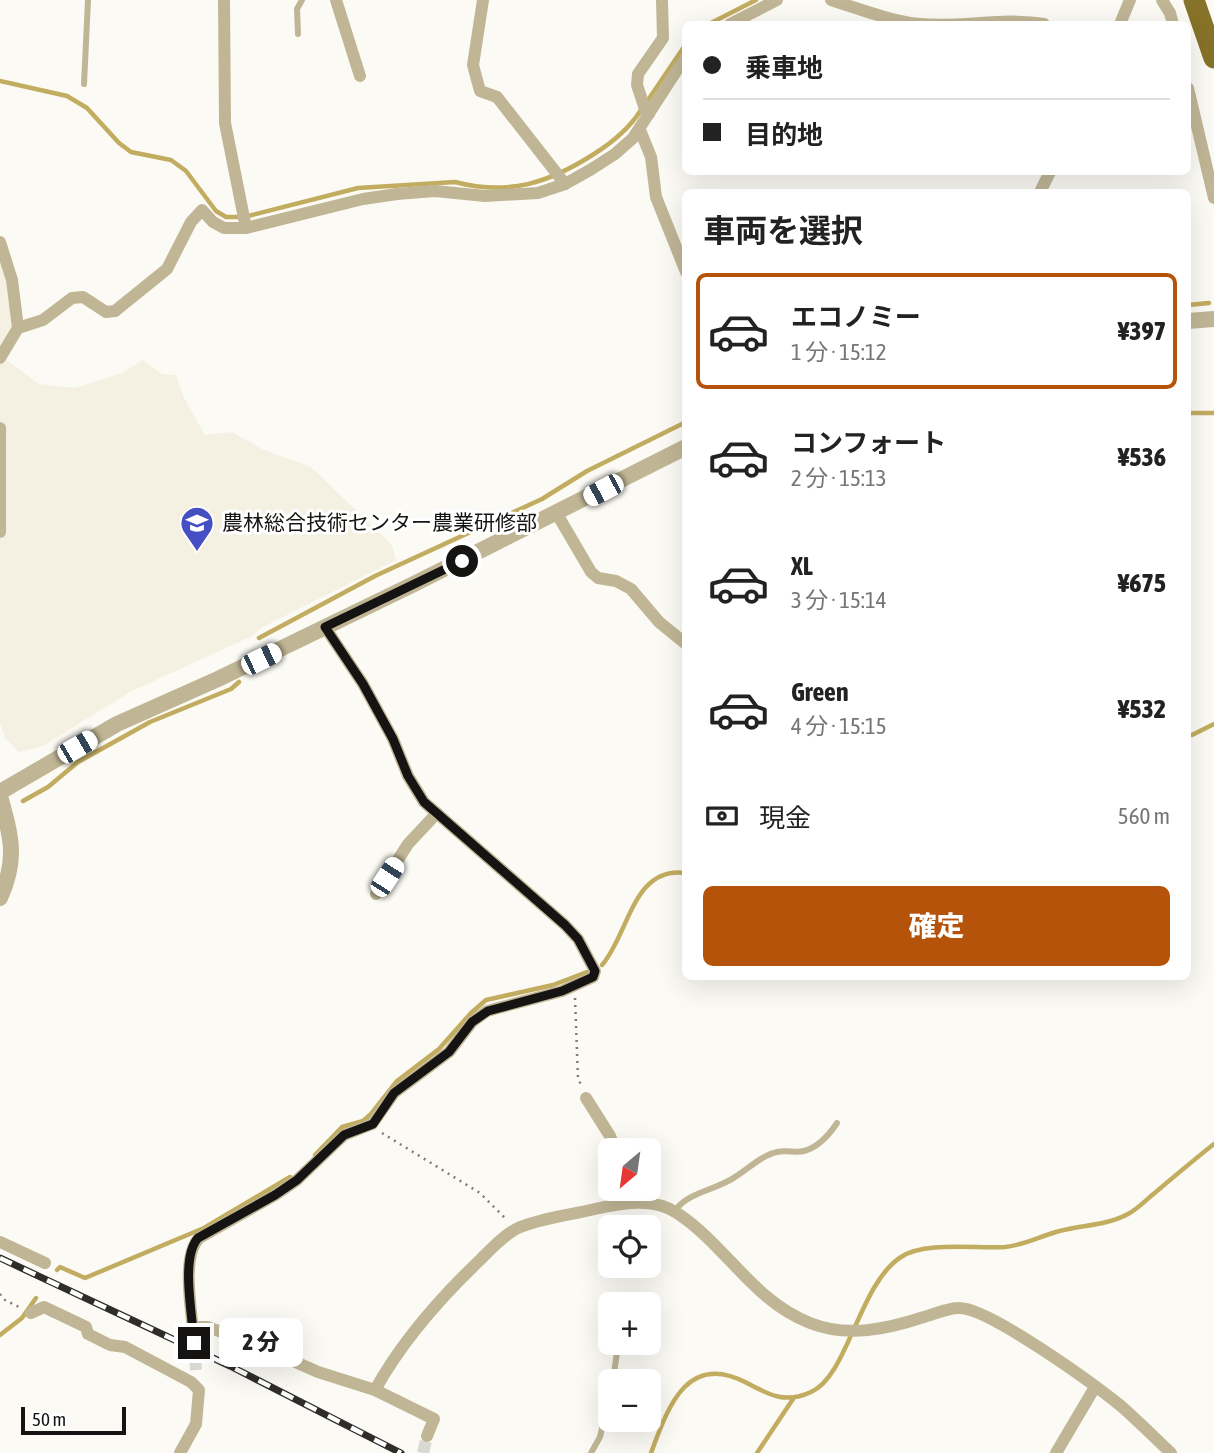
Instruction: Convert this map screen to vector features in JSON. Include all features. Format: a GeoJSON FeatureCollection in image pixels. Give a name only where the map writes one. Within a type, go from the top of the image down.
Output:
{"type":"FeatureCollection","features":[{"type":"Feature","properties":{"kind":"highway"},"geometry":{"type":"LineString","coordinates":[[1194,0],[1214,58]]}},
{"type":"Feature","properties":{"kind":"street"},"geometry":{"type":"LineString","coordinates":[[225,0],[225,123],[246,228]]}},
{"type":"Feature","properties":{"kind":"street"},"geometry":{"type":"LineString","coordinates":[[336,0],[360,76]]}},
{"type":"Feature","properties":{"kind":"street"},"geometry":{"type":"LineString","coordinates":[[483,0],[472,65],[480,91],[497,97],[565,184]]}},
{"type":"Feature","properties":{"kind":"street"},"geometry":{"type":"LineString","coordinates":[[649,114],[637,85],[638,74],[663,38],[662,0]]}},
{"type":"Feature","properties":{"kind":"street"},"geometry":{"type":"LineString","coordinates":[[736,21],[777,0]]}},
{"type":"Feature","properties":{"kind":"street"},"geometry":{"type":"LineString","coordinates":[[831,0],[905,21]]}},
{"type":"Feature","properties":{"kind":"street"},"geometry":{"type":"LineString","coordinates":[[1121,21],[1130,0]]}},
{"type":"Feature","properties":{"kind":"street"},"geometry":{"type":"LineString","coordinates":[[1162,0],[1172,21]]}},
{"type":"Feature","properties":{"kind":"street"},"geometry":{"type":"LineString","coordinates":[[18,328],[43,320],[72,298],[83,297],[106,312],[115,311],[167,269],[191,222],[202,209],[213,222],[224,228],[246,228],[363,199],[435,191],[485,196],[529,194],[565,184],[615,154],[640,130],[682,63]]}},
{"type":"Feature","properties":{"kind":"street"},"geometry":{"type":"LineString","coordinates":[[1191,101],[1214,198]]}},
{"type":"Feature","properties":{"kind":"street"},"geometry":{"type":"LineString","coordinates":[[640,130],[651,157],[656,197],[682,262]]}},
{"type":"Feature","properties":{"kind":"street"},"geometry":{"type":"LineString","coordinates":[[0,242],[12,280],[18,328],[0,358]]}},
{"type":"Feature","properties":{"kind":"street"},"geometry":{"type":"LineString","coordinates":[[1191,321],[1214,319]]}},
{"type":"Feature","properties":{"kind":"street"},"geometry":{"type":"LineString","coordinates":[[0,428],[0,533]]}},
{"type":"Feature","properties":{"kind":"street"},"geometry":{"type":"LineString","coordinates":[[0,898],[9,877],[11,836],[0,794],[117,724],[325,627],[557,514],[682,449]]}},
{"type":"Feature","properties":{"kind":"street"},"geometry":{"type":"LineString","coordinates":[[557,514],[591,572],[597,578],[616,581],[631,589],[659,622],[682,641]]}},
{"type":"Feature","properties":{"kind":"street"},"geometry":{"type":"LineString","coordinates":[[194,1343],[188,1263],[192,1245],[198,1238],[297,1180],[344,1135],[373,1124],[394,1093],[443,1057],[472,1022],[488,1011],[575,986],[593,977],[595,971],[578,939],[543,904],[437,813],[415,790],[393,739],[363,684],[325,627]]}},
{"type":"Feature","properties":{"kind":"street"},"geometry":{"type":"LineString","coordinates":[[376,894],[408,844],[437,813]]}},
{"type":"Feature","properties":{"kind":"street"},"geometry":{"type":"LineString","coordinates":[[586,1098],[609,1138]]}},
{"type":"Feature","properties":{"kind":"street"},"geometry":{"type":"LineString","coordinates":[[375,1390],[432,1310],[465,1274],[516,1229],[533,1223],[636,1202],[675,1211],[716,1243],[742,1275],[771,1302],[811,1324],[844,1330],[874,1331],[959,1308],[976,1310],[996,1320],[1121,1406],[1171,1453]]}},
{"type":"Feature","properties":{"kind":"street"},"geometry":{"type":"LineString","coordinates":[[0,1241],[45,1262]]}},
{"type":"Feature","properties":{"kind":"street"},"geometry":{"type":"LineString","coordinates":[[28,1311],[44,1307],[86,1327],[88,1334],[99,1340],[125,1347],[193,1376],[200,1390],[196,1424],[180,1453]]}},
{"type":"Feature","properties":{"kind":"street"},"geometry":{"type":"LineString","coordinates":[[194,1327],[208,1327],[318,1372],[375,1390],[434,1419],[427,1436]]}},
{"type":"Feature","properties":{"kind":"street"},"geometry":{"type":"LineString","coordinates":[[1056,1453],[1095,1387]]}},
{"type":"Feature","properties":{"kind":"lane"},"geometry":{"type":"LineString","coordinates":[[84,83],[88,0]]}},
{"type":"Feature","properties":{"kind":"lane"},"geometry":{"type":"LineString","coordinates":[[298,34],[297,9],[302,0]]}},
{"type":"Feature","properties":{"kind":"lane"},"geometry":{"type":"LineString","coordinates":[[675,1211],[681,1202],[733,1179],[765,1157],[777,1152],[805,1151],[817,1145],[830,1135],[836,1123]]}},
{"type":"Feature","properties":{"kind":"lane"},"geometry":{"type":"LineString","coordinates":[[591,1453],[601,1432]]}},
{"type":"Feature","properties":{"kind":"path"},"geometry":{"type":"LineString","coordinates":[[575,986],[578,1078],[586,1098]]}},
{"type":"Feature","properties":{"kind":"path"},"geometry":{"type":"LineString","coordinates":[[373,1124],[384,1135],[480,1193],[516,1229]]}},
{"type":"Feature","properties":{"kind":"path"},"geometry":{"type":"LineString","coordinates":[[0,1294],[3,1299],[28,1311]]}},
{"type":"Feature","properties":{"kind":"shaded area"},"geometry":{"type":"Polygon","coordinates":[[[0,260],[5,273],[12,326],[0,348],[0,260]]]}},
{"type":"Feature","properties":{"kind":"shaded area","name":"農林総合技術センター農業研修部"},"geometry":{"type":"Polygon","coordinates":[[[0,355],[39,384],[75,388],[122,373],[143,360],[162,374],[176,375],[184,398],[205,435],[232,432],[262,449],[311,467],[392,545],[396,560],[263,627],[252,636],[130,692],[43,746],[19,752],[5,738],[0,723],[0,355]]]}},
{"type":"Feature","properties":{"kind":"waterway"},"geometry":{"type":"LineString","coordinates":[[715,21],[756,0]]}},
{"type":"Feature","properties":{"kind":"waterway"},"geometry":{"type":"LineString","coordinates":[[646,103],[682,50]]}},
{"type":"Feature","properties":{"kind":"waterway"},"geometry":{"type":"LineString","coordinates":[[0,81],[67,96],[87,108],[119,143],[131,152],[171,160],[186,171],[216,211],[226,217],[244,217],[358,188],[455,182],[493,188],[528,184],[561,173],[601,149],[626,129],[641,110]]}},
{"type":"Feature","properties":{"kind":"waterway"},"geometry":{"type":"LineString","coordinates":[[1191,305],[1209,303]]}},
{"type":"Feature","properties":{"kind":"waterway"},"geometry":{"type":"LineString","coordinates":[[1191,413],[1214,413]]}},
{"type":"Feature","properties":{"kind":"waterway"},"geometry":{"type":"LineString","coordinates":[[259,638],[375,576],[542,499],[587,471],[682,424]]}},
{"type":"Feature","properties":{"kind":"waterway"},"geometry":{"type":"LineString","coordinates":[[23,801],[48,787],[78,762],[150,722],[231,689],[239,682]]}},
{"type":"Feature","properties":{"kind":"waterway"},"geometry":{"type":"LineString","coordinates":[[1191,735],[1214,724]]}},
{"type":"Feature","properties":{"kind":"waterway"},"geometry":{"type":"LineString","coordinates":[[602,965],[643,890],[668,873],[682,873]]}},
{"type":"Feature","properties":{"kind":"waterway"},"geometry":{"type":"LineString","coordinates":[[315,1155],[342,1127],[363,1121],[371,1114],[397,1081],[439,1049],[486,1000],[553,985],[587,972]]}},
{"type":"Feature","properties":{"kind":"waterway"},"geometry":{"type":"LineString","coordinates":[[651,1453],[673,1402],[695,1379],[709,1374],[726,1375],[786,1398],[802,1396],[824,1383],[845,1349],[874,1287],[901,1257],[911,1252],[937,1247],[1012,1246],[1056,1232],[1120,1218],[1135,1209],[1214,1144]]}},
{"type":"Feature","properties":{"kind":"waterway"},"geometry":{"type":"LineString","coordinates":[[57,1270],[60,1267],[85,1278],[204,1228],[290,1177]]}},
{"type":"Feature","properties":{"kind":"waterway"},"geometry":{"type":"LineString","coordinates":[[0,1335],[22,1318],[36,1298]]}},
{"type":"Feature","properties":{"kind":"waterway"},"geometry":{"type":"LineString","coordinates":[[757,1453],[793,1399]]}},
{"type":"Feature","properties":{"kind":"tunnel"},"geometry":{"type":"LineString","coordinates":[[194,1343],[196,1370]]}},
{"type":"Feature","properties":{"kind":"tunnel"},"geometry":{"type":"LineString","coordinates":[[423,1453],[427,1436]]}},
{"type":"Feature","properties":{"kind":"railway"},"geometry":{"type":"LineString","coordinates":[[0,1258],[230,1366],[401,1453]]}},
{"type":"Feature","properties":{"kind":"place","name":"農林総合技術センター農業研修部"},"geometry":{"type":"Point","coordinates":[197,553]}},
{"type":"Feature","properties":{"kind":"route"},"geometry":{"type":"LineString","coordinates":[[194,1343],[188,1263],[192,1245],[198,1238],[297,1180],[344,1135],[373,1124],[394,1093],[449,1052],[472,1022],[488,1011],[562,991],[593,977],[595,971],[578,939],[565,925],[424,802],[415,790],[393,739],[363,684],[325,627],[462,561]]}}]}
